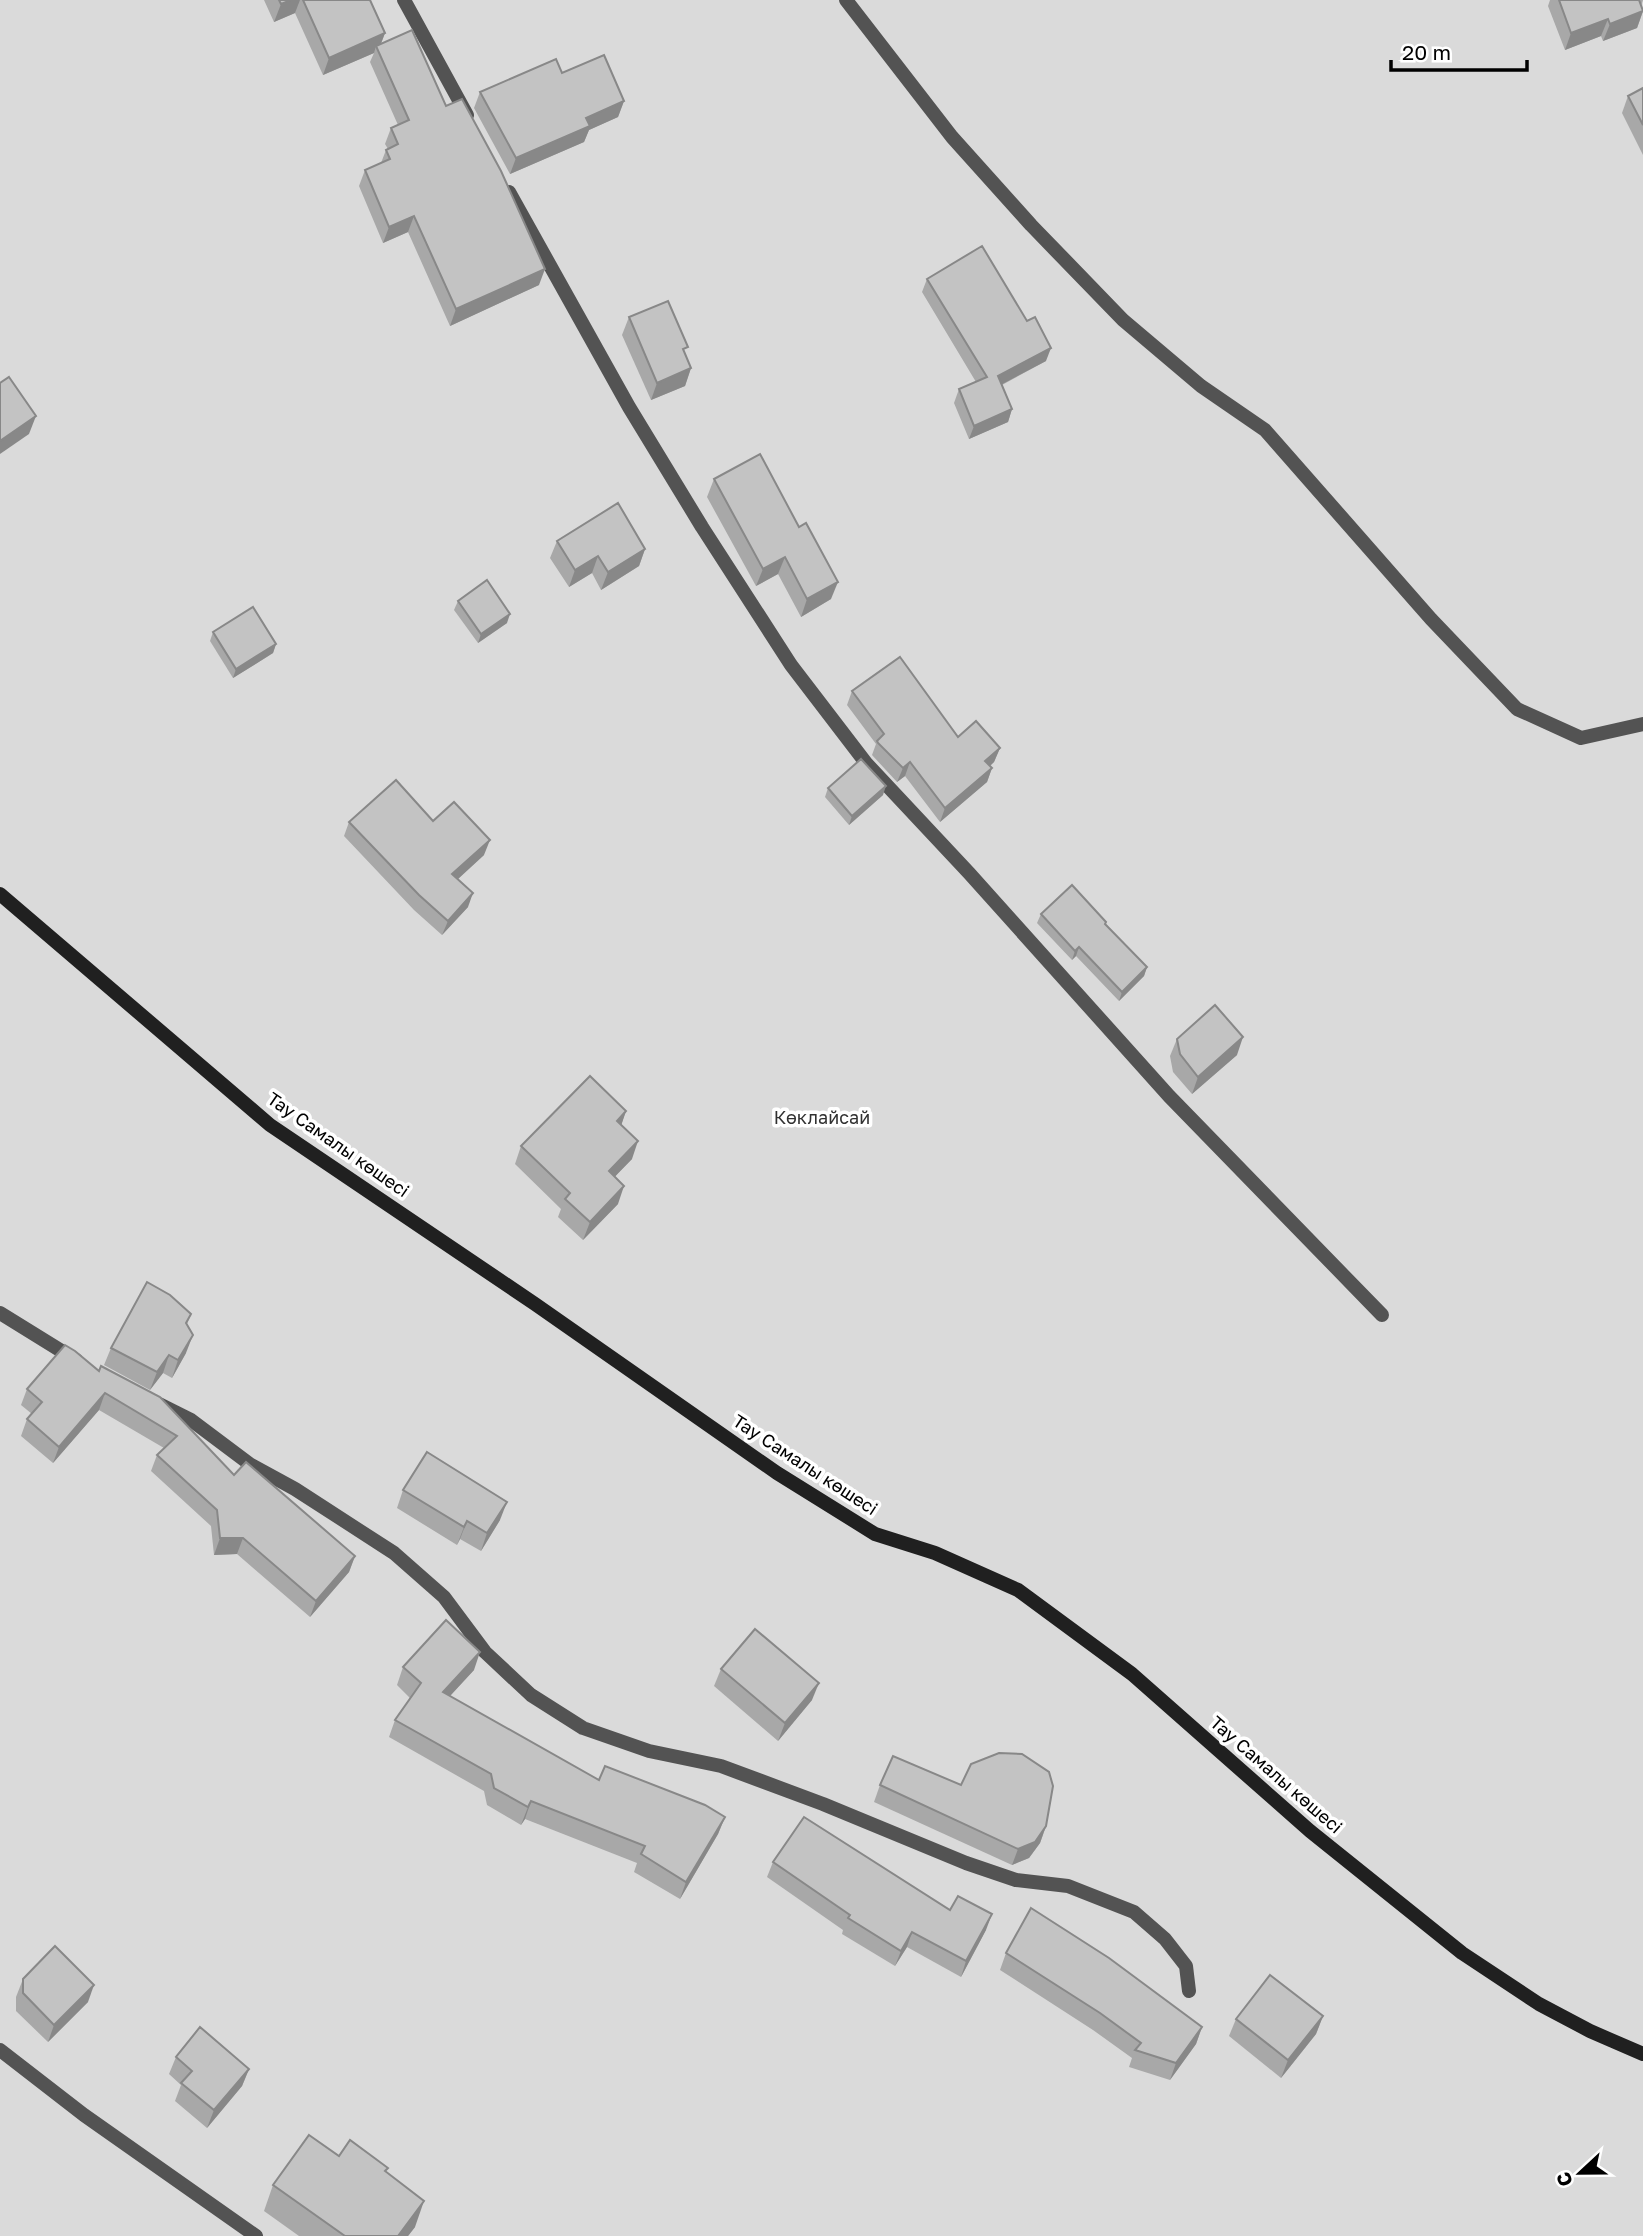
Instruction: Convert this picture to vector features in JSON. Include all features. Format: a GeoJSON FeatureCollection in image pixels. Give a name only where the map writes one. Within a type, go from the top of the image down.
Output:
{"type":"FeatureCollection","features":[{"type":"Feature","properties":{"kind":"street"},"geometry":{"type":"LineString","coordinates":[[404,0],[474,128]]}},
{"type":"Feature","properties":{"kind":"street"},"geometry":{"type":"LineString","coordinates":[[846,0],[952,137],[1031,225],[1123,320],[1201,386],[1265,430],[1431,619],[1517,709],[1581,738],[1643,724]]}},
{"type":"Feature","properties":{"kind":"street"},"geometry":{"type":"LineString","coordinates":[[499,175],[629,407],[702,527],[791,665],[858,752],[1169,1096],[1381,1315]]}},
{"type":"Feature","properties":{"kind":"street","name":"Тау Самалы көшесі"},"geometry":{"type":"LineString","coordinates":[[0,894],[270,1125],[536,1304],[777,1473],[875,1534],[935,1553],[1018,1590],[1132,1674],[1310,1831],[1462,1953],[1539,2004],[1590,2031],[1643,2054]]}},
{"type":"Feature","properties":{"kind":"street"},"geometry":{"type":"LineString","coordinates":[[0,1313],[88,1367]]}},
{"type":"Feature","properties":{"kind":"street"},"geometry":{"type":"LineString","coordinates":[[147,1399],[191,1420],[251,1465],[295,1489],[394,1553],[444,1597],[485,1652],[521,1686],[583,1728],[649,1751],[720,1766],[823,1804],[967,1863],[1016,1880],[1068,1885],[1134,1912],[1164,1939],[1186,1966],[1189,1991]]}},
{"type":"Feature","properties":{"kind":"street"},"geometry":{"type":"LineString","coordinates":[[0,2050],[84,2115],[256,2236]]}},
{"type":"Feature","properties":{"kind":"green space","name":"Көклайсай"},"geometry":{"type":"Polygon","coordinates":[[[0,0],[1643,0],[1643,2236],[0,2236],[0,0]]]}},
{"type":"Feature","properties":{"kind":"building"},"geometry":{"type":"Polygon","coordinates":[[[303,0],[370,0],[385,33],[329,58],[303,0]]]}},
{"type":"Feature","properties":{"kind":"building"},"geometry":{"type":"Polygon","coordinates":[[[1559,0],[1639,0],[1643,11],[1610,24],[1608,19],[1571,33],[1559,0]]]}},
{"type":"Feature","properties":{"kind":"building"},"geometry":{"type":"Polygon","coordinates":[[[412,30],[446,106],[462,99],[501,171],[545,269],[456,309],[414,216],[389,227],[365,170],[390,159],[386,150],[398,144],[391,128],[409,120],[376,46],[412,30]]]}},
{"type":"Feature","properties":{"kind":"building"},"geometry":{"type":"Polygon","coordinates":[[[604,55],[624,101],[586,118],[590,126],[516,158],[480,92],[556,59],[562,73],[604,55]]]}},
{"type":"Feature","properties":{"kind":"building"},"geometry":{"type":"Polygon","coordinates":[[[1643,88],[1643,125],[1628,96],[1643,88]]]}},
{"type":"Feature","properties":{"kind":"building"},"geometry":{"type":"Polygon","coordinates":[[[982,246],[1027,321],[1035,317],[1051,348],[998,376],[1012,409],[974,426],[959,389],[987,377],[927,279],[982,246]]]}},
{"type":"Feature","properties":{"kind":"building"},"geometry":{"type":"Polygon","coordinates":[[[668,301],[688,347],[683,349],[691,368],[657,383],[629,317],[668,301]]]}},
{"type":"Feature","properties":{"kind":"building"},"geometry":{"type":"Polygon","coordinates":[[[9,377],[36,416],[0,441],[0,383],[9,377]]]}},
{"type":"Feature","properties":{"kind":"building"},"geometry":{"type":"Polygon","coordinates":[[[760,454],[799,527],[806,523],[838,582],[807,599],[785,557],[763,569],[714,479],[760,454]]]}},
{"type":"Feature","properties":{"kind":"building"},"geometry":{"type":"Polygon","coordinates":[[[618,503],[645,549],[608,572],[598,556],[575,570],[557,541],[618,503]]]}},
{"type":"Feature","properties":{"kind":"building"},"geometry":{"type":"Polygon","coordinates":[[[487,580],[510,614],[481,634],[458,601],[487,580]]]}},
{"type":"Feature","properties":{"kind":"building"},"geometry":{"type":"Polygon","coordinates":[[[253,607],[276,644],[236,669],[213,632],[253,607]]]}},
{"type":"Feature","properties":{"kind":"building"},"geometry":{"type":"Polygon","coordinates":[[[900,657],[958,737],[976,721],[1000,748],[985,761],[992,768],[945,808],[910,762],[903,768],[878,743],[884,734],[852,691],[900,657]]]}},
{"type":"Feature","properties":{"kind":"building"},"geometry":{"type":"Polygon","coordinates":[[[861,759],[886,786],[852,816],[828,788],[861,759]]]}},
{"type":"Feature","properties":{"kind":"building"},"geometry":{"type":"Polygon","coordinates":[[[396,780],[433,821],[454,802],[490,840],[452,874],[473,893],[448,921],[419,895],[349,822],[396,780]]]}},
{"type":"Feature","properties":{"kind":"building"},"geometry":{"type":"Polygon","coordinates":[[[1072,885],[1147,967],[1122,992],[1079,947],[1075,951],[1041,914],[1072,885]]]}},
{"type":"Feature","properties":{"kind":"building"},"geometry":{"type":"Polygon","coordinates":[[[1215,1005],[1243,1037],[1198,1077],[1180,1054],[1177,1039],[1215,1005]]]}},
{"type":"Feature","properties":{"kind":"building"},"geometry":{"type":"Polygon","coordinates":[[[590,1076],[626,1111],[617,1121],[638,1141],[609,1171],[624,1186],[590,1222],[565,1199],[570,1193],[521,1146],[590,1076]]]}},
{"type":"Feature","properties":{"kind":"building"},"geometry":{"type":"Polygon","coordinates":[[[147,1282],[170,1295],[191,1314],[186,1323],[193,1335],[178,1360],[169,1355],[157,1372],[111,1348],[147,1282]]]}},
{"type":"Feature","properties":{"kind":"building"},"geometry":{"type":"Polygon","coordinates":[[[65,1345],[99,1371],[101,1366],[160,1397],[234,1475],[246,1462],[355,1556],[316,1601],[243,1538],[220,1538],[217,1510],[157,1455],[177,1436],[105,1393],[59,1447],[27,1419],[42,1402],[27,1389],[65,1345]]]}},
{"type":"Feature","properties":{"kind":"building"},"geometry":{"type":"Polygon","coordinates":[[[427,1452],[507,1502],[487,1533],[467,1521],[464,1527],[403,1490],[427,1452]]]}},
{"type":"Feature","properties":{"kind":"building"},"geometry":{"type":"Polygon","coordinates":[[[446,1620],[480,1652],[443,1692],[599,1780],[605,1766],[705,1805],[725,1817],[686,1882],[641,1854],[645,1846],[531,1801],[528,1807],[494,1788],[491,1774],[395,1720],[421,1683],[403,1667],[446,1620]]]}},
{"type":"Feature","properties":{"kind":"building"},"geometry":{"type":"Polygon","coordinates":[[[755,1629],[819,1683],[785,1723],[721,1669],[755,1629]]]}},
{"type":"Feature","properties":{"kind":"building"},"geometry":{"type":"Polygon","coordinates":[[[999,1753],[1022,1754],[1049,1772],[1053,1786],[1046,1826],[1035,1842],[1018,1849],[880,1785],[893,1756],[961,1785],[971,1764],[999,1753]]]}},
{"type":"Feature","properties":{"kind":"building"},"geometry":{"type":"Polygon","coordinates":[[[804,1817],[950,1910],[958,1896],[992,1914],[966,1961],[912,1932],[901,1951],[848,1918],[850,1915],[773,1862],[804,1817]]]}},
{"type":"Feature","properties":{"kind":"building"},"geometry":{"type":"Polygon","coordinates":[[[1031,1908],[1109,1958],[1202,2027],[1176,2063],[1135,2050],[1141,2043],[1100,2013],[1006,1953],[1031,1908]]]}},
{"type":"Feature","properties":{"kind":"building"},"geometry":{"type":"Polygon","coordinates":[[[55,1946],[94,1985],[54,2025],[23,1993],[23,1979],[55,1946]]]}},
{"type":"Feature","properties":{"kind":"building"},"geometry":{"type":"Polygon","coordinates":[[[1270,1975],[1323,2016],[1288,2060],[1236,2019],[1270,1975]]]}},
{"type":"Feature","properties":{"kind":"building"},"geometry":{"type":"Polygon","coordinates":[[[200,2027],[249,2069],[214,2110],[181,2083],[192,2071],[176,2057],[200,2027]]]}},
{"type":"Feature","properties":{"kind":"building"},"geometry":{"type":"Polygon","coordinates":[[[309,2135],[339,2156],[350,2140],[388,2168],[385,2171],[424,2201],[398,2236],[345,2236],[273,2185],[309,2135]]]}}]}
